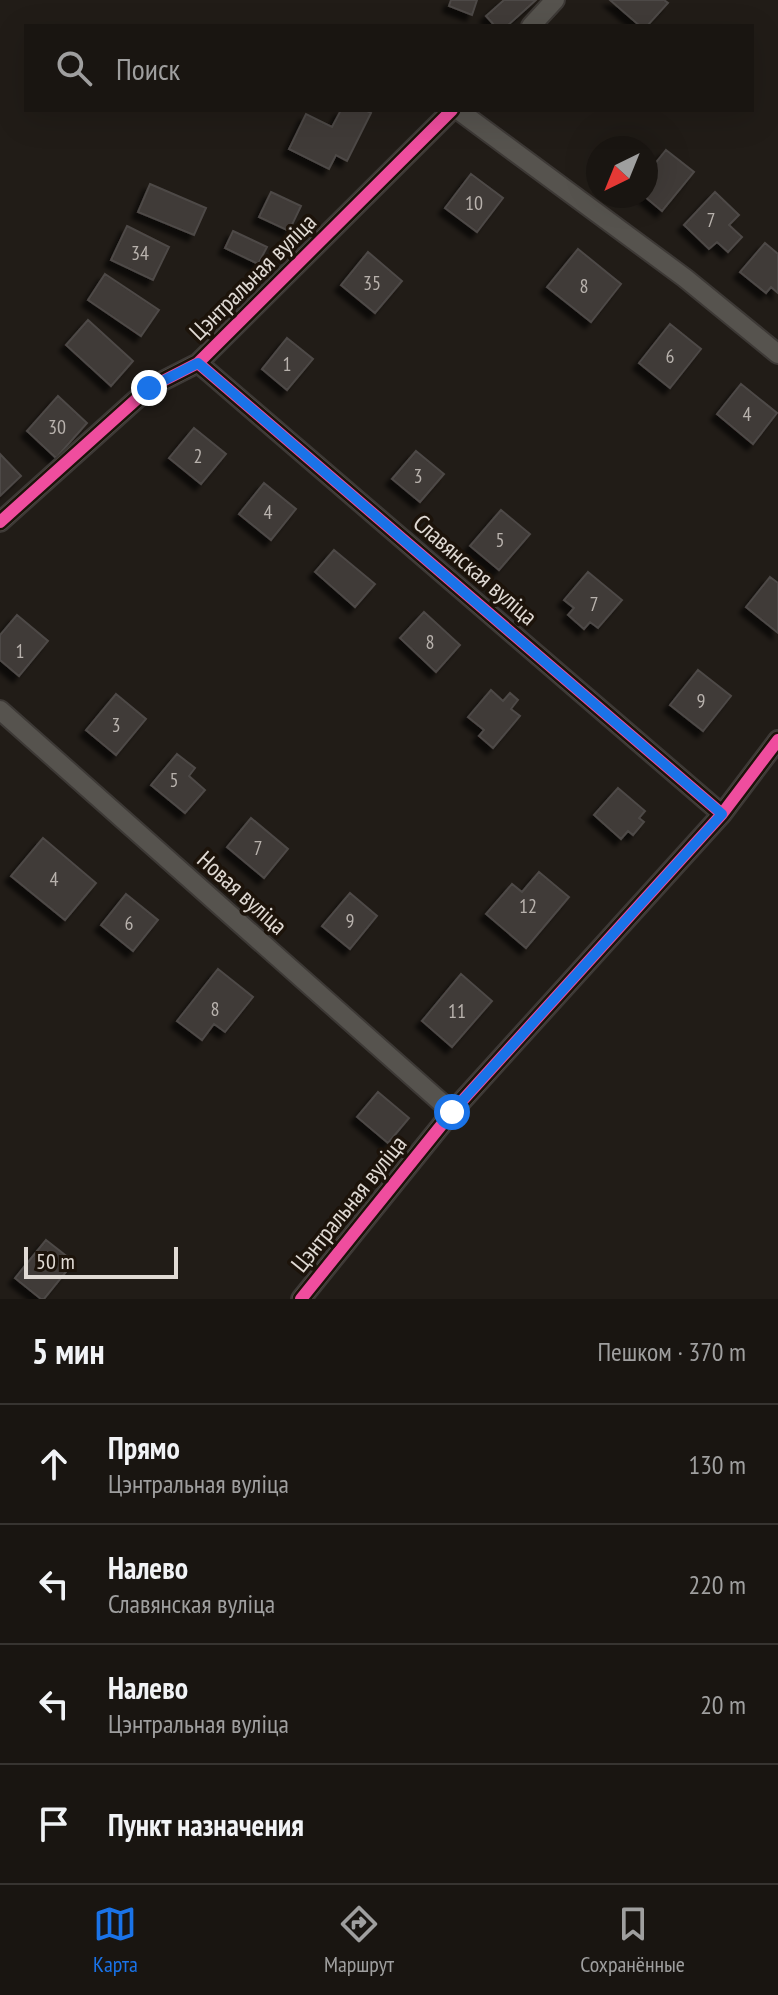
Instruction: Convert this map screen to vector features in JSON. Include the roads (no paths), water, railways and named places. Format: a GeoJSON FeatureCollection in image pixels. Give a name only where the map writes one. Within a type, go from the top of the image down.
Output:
{"type":"FeatureCollection","features":[{"type":"Feature","properties":{"kind":"street"},"geometry":{"type":"LineString","coordinates":[[533,24],[555,0]]}},
{"type":"Feature","properties":{"kind":"street","name":"Цэнтральная вуліца"},"geometry":{"type":"LineString","coordinates":[[0,522],[149,388],[198,363],[450,112]]}},
{"type":"Feature","properties":{"kind":"street"},"geometry":{"type":"LineString","coordinates":[[461,112],[685,278],[778,354]]}},
{"type":"Feature","properties":{"kind":"street","name":"Славянская вуліца"},"geometry":{"type":"LineString","coordinates":[[198,363],[722,814]]}},
{"type":"Feature","properties":{"kind":"street","name":"Новая вуліца"},"geometry":{"type":"LineString","coordinates":[[0,710],[452,1112]]}},
{"type":"Feature","properties":{"kind":"street","name":"Цэнтральная вуліца"},"geometry":{"type":"LineString","coordinates":[[301,1299],[452,1112],[722,814],[778,740]]}}]}
